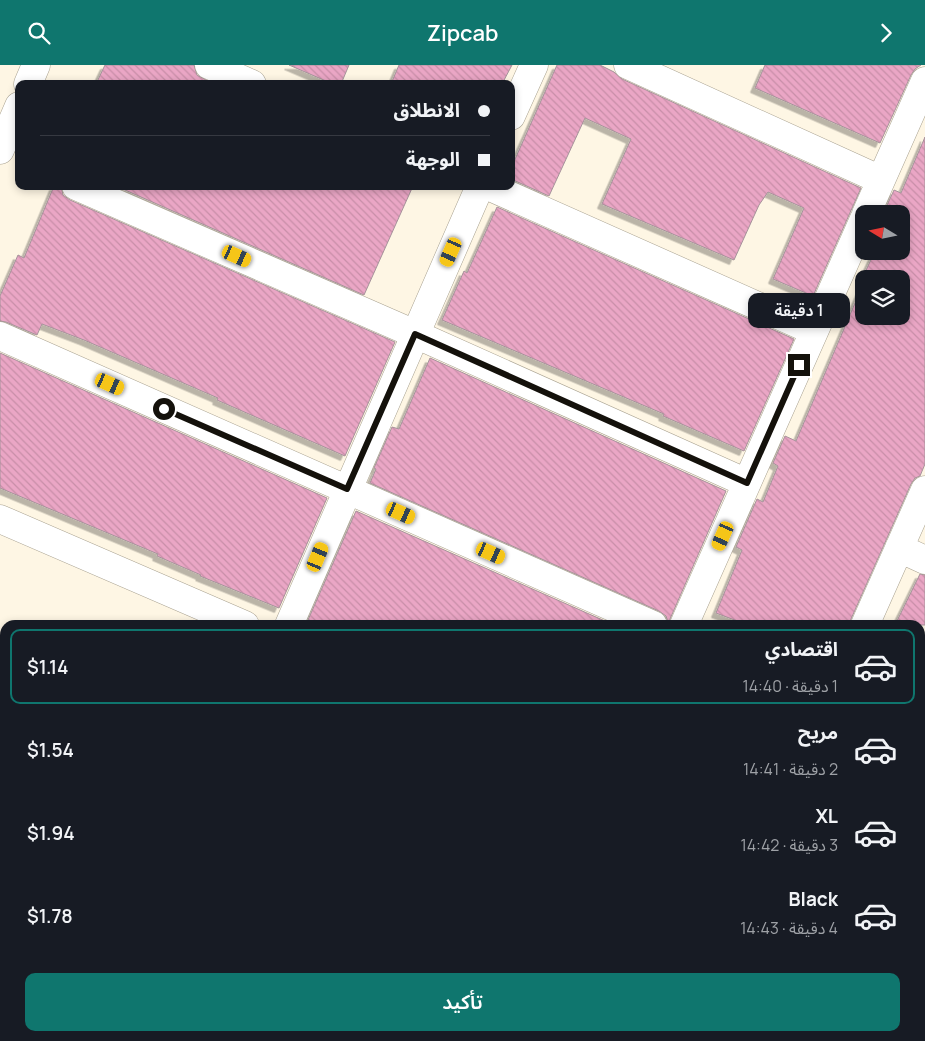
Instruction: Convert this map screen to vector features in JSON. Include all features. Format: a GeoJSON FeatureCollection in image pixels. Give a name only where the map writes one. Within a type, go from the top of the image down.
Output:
{"type":"FeatureCollection","features":[{"type":"Feature","properties":{"kind":"street"},"geometry":{"type":"LineString","coordinates":[[30,80],[36,65]]}},
{"type":"Feature","properties":{"kind":"street"},"geometry":{"type":"LineString","coordinates":[[209,65],[243,80]]}},
{"type":"Feature","properties":{"kind":"street"},"geometry":{"type":"LineString","coordinates":[[515,107],[534,65]]}},
{"type":"Feature","properties":{"kind":"street"},"geometry":{"type":"LineString","coordinates":[[628,65],[881,180]]}},
{"type":"Feature","properties":{"kind":"street"},"geometry":{"type":"LineString","coordinates":[[870,205],[925,81]]}},
{"type":"Feature","properties":{"kind":"street"},"geometry":{"type":"LineString","coordinates":[[15,116],[0,152],[15,159]]}},
{"type":"Feature","properties":{"kind":"street"},"geometry":{"type":"LineString","coordinates":[[85,190],[415,334],[747,483]]}},
{"type":"Feature","properties":{"kind":"street"},"geometry":{"type":"LineString","coordinates":[[291,620],[478,190]]}},
{"type":"Feature","properties":{"kind":"street"},"geometry":{"type":"LineString","coordinates":[[497,190],[814,331]]}},
{"type":"Feature","properties":{"kind":"street"},"geometry":{"type":"LineString","coordinates":[[686,620],[855,239]]}},
{"type":"Feature","properties":{"kind":"street"},"geometry":{"type":"LineString","coordinates":[[0,336],[642,620]]}},
{"type":"Feature","properties":{"kind":"street"},"geometry":{"type":"LineString","coordinates":[[867,620],[925,489]]}},
{"type":"Feature","properties":{"kind":"street"},"geometry":{"type":"LineString","coordinates":[[0,519],[233,620]]}},
{"type":"Feature","properties":{"kind":"street"},"geometry":{"type":"LineString","coordinates":[[899,548],[925,560]]}},
{"type":"Feature","properties":{"kind":"building"},"geometry":{"type":"Polygon","coordinates":[[[105,65],[194,65],[197,75],[206,80],[98,80],[105,65]]]}},
{"type":"Feature","properties":{"kind":"building"},"geometry":{"type":"Polygon","coordinates":[[[289,65],[349,65],[343,80],[324,80],[289,65]]]}},
{"type":"Feature","properties":{"kind":"building"},"geometry":{"type":"Polygon","coordinates":[[[399,65],[512,65],[504,80],[393,80],[399,65]]]}},
{"type":"Feature","properties":{"kind":"building"},"geometry":{"type":"Polygon","coordinates":[[[557,65],[600,65],[614,72],[622,79],[861,188],[813,296],[773,279],[804,208],[768,192],[759,205],[734,260],[602,204],[631,139],[585,118],[549,196],[515,181],[515,159],[557,65]]]}},
{"type":"Feature","properties":{"kind":"building"},"geometry":{"type":"Polygon","coordinates":[[[765,65],[921,65],[911,75],[880,143],[755,88],[765,65]]]}},
{"type":"Feature","properties":{"kind":"building"},"geometry":{"type":"Polygon","coordinates":[[[925,137],[925,464],[920,476],[915,478],[911,484],[851,620],[735,620],[716,613],[742,550],[736,547],[757,499],[763,502],[778,466],[773,463],[785,436],[796,441],[855,303],[855,325],[910,325],[910,270],[866,270],[871,260],[910,260],[910,205],[887,205],[894,190],[901,193],[925,137]]]}},
{"type":"Feature","properties":{"kind":"building"},"geometry":{"type":"Polygon","coordinates":[[[52,190],[62,190],[63,195],[70,200],[395,342],[345,456],[84,340],[42,324],[37,335],[0,321],[0,296],[18,255],[24,258],[52,190]]]}},
{"type":"Feature","properties":{"kind":"building"},"geometry":{"type":"Polygon","coordinates":[[[125,190],[411,190],[364,295],[125,190]]]}},
{"type":"Feature","properties":{"kind":"building"},"geometry":{"type":"Polygon","coordinates":[[[497,207],[794,339],[744,451],[663,416],[664,414],[442,320],[464,271],[467,273],[497,207]]]}},
{"type":"Feature","properties":{"kind":"building"},"geometry":{"type":"Polygon","coordinates":[[[0,353],[327,498],[279,608],[200,576],[157,556],[158,554],[0,488],[0,353]]]}},
{"type":"Feature","properties":{"kind":"building"},"geometry":{"type":"Polygon","coordinates":[[[430,358],[726,491],[670,620],[667,620],[666,616],[659,611],[370,483],[376,469],[374,468],[392,427],[399,429],[430,358]]]}},
{"type":"Feature","properties":{"kind":"building"},"geometry":{"type":"Polygon","coordinates":[[[356,511],[603,620],[310,620],[308,620],[356,511]]]}},
{"type":"Feature","properties":{"kind":"building"},"geometry":{"type":"Polygon","coordinates":[[[920,574],[925,575],[925,620],[897,620],[920,574]]]}},
{"type":"Feature","properties":{"kind":"route"},"geometry":{"type":"LineString","coordinates":[[164,409],[347,489],[415,334],[747,483],[799,365]]}}]}
